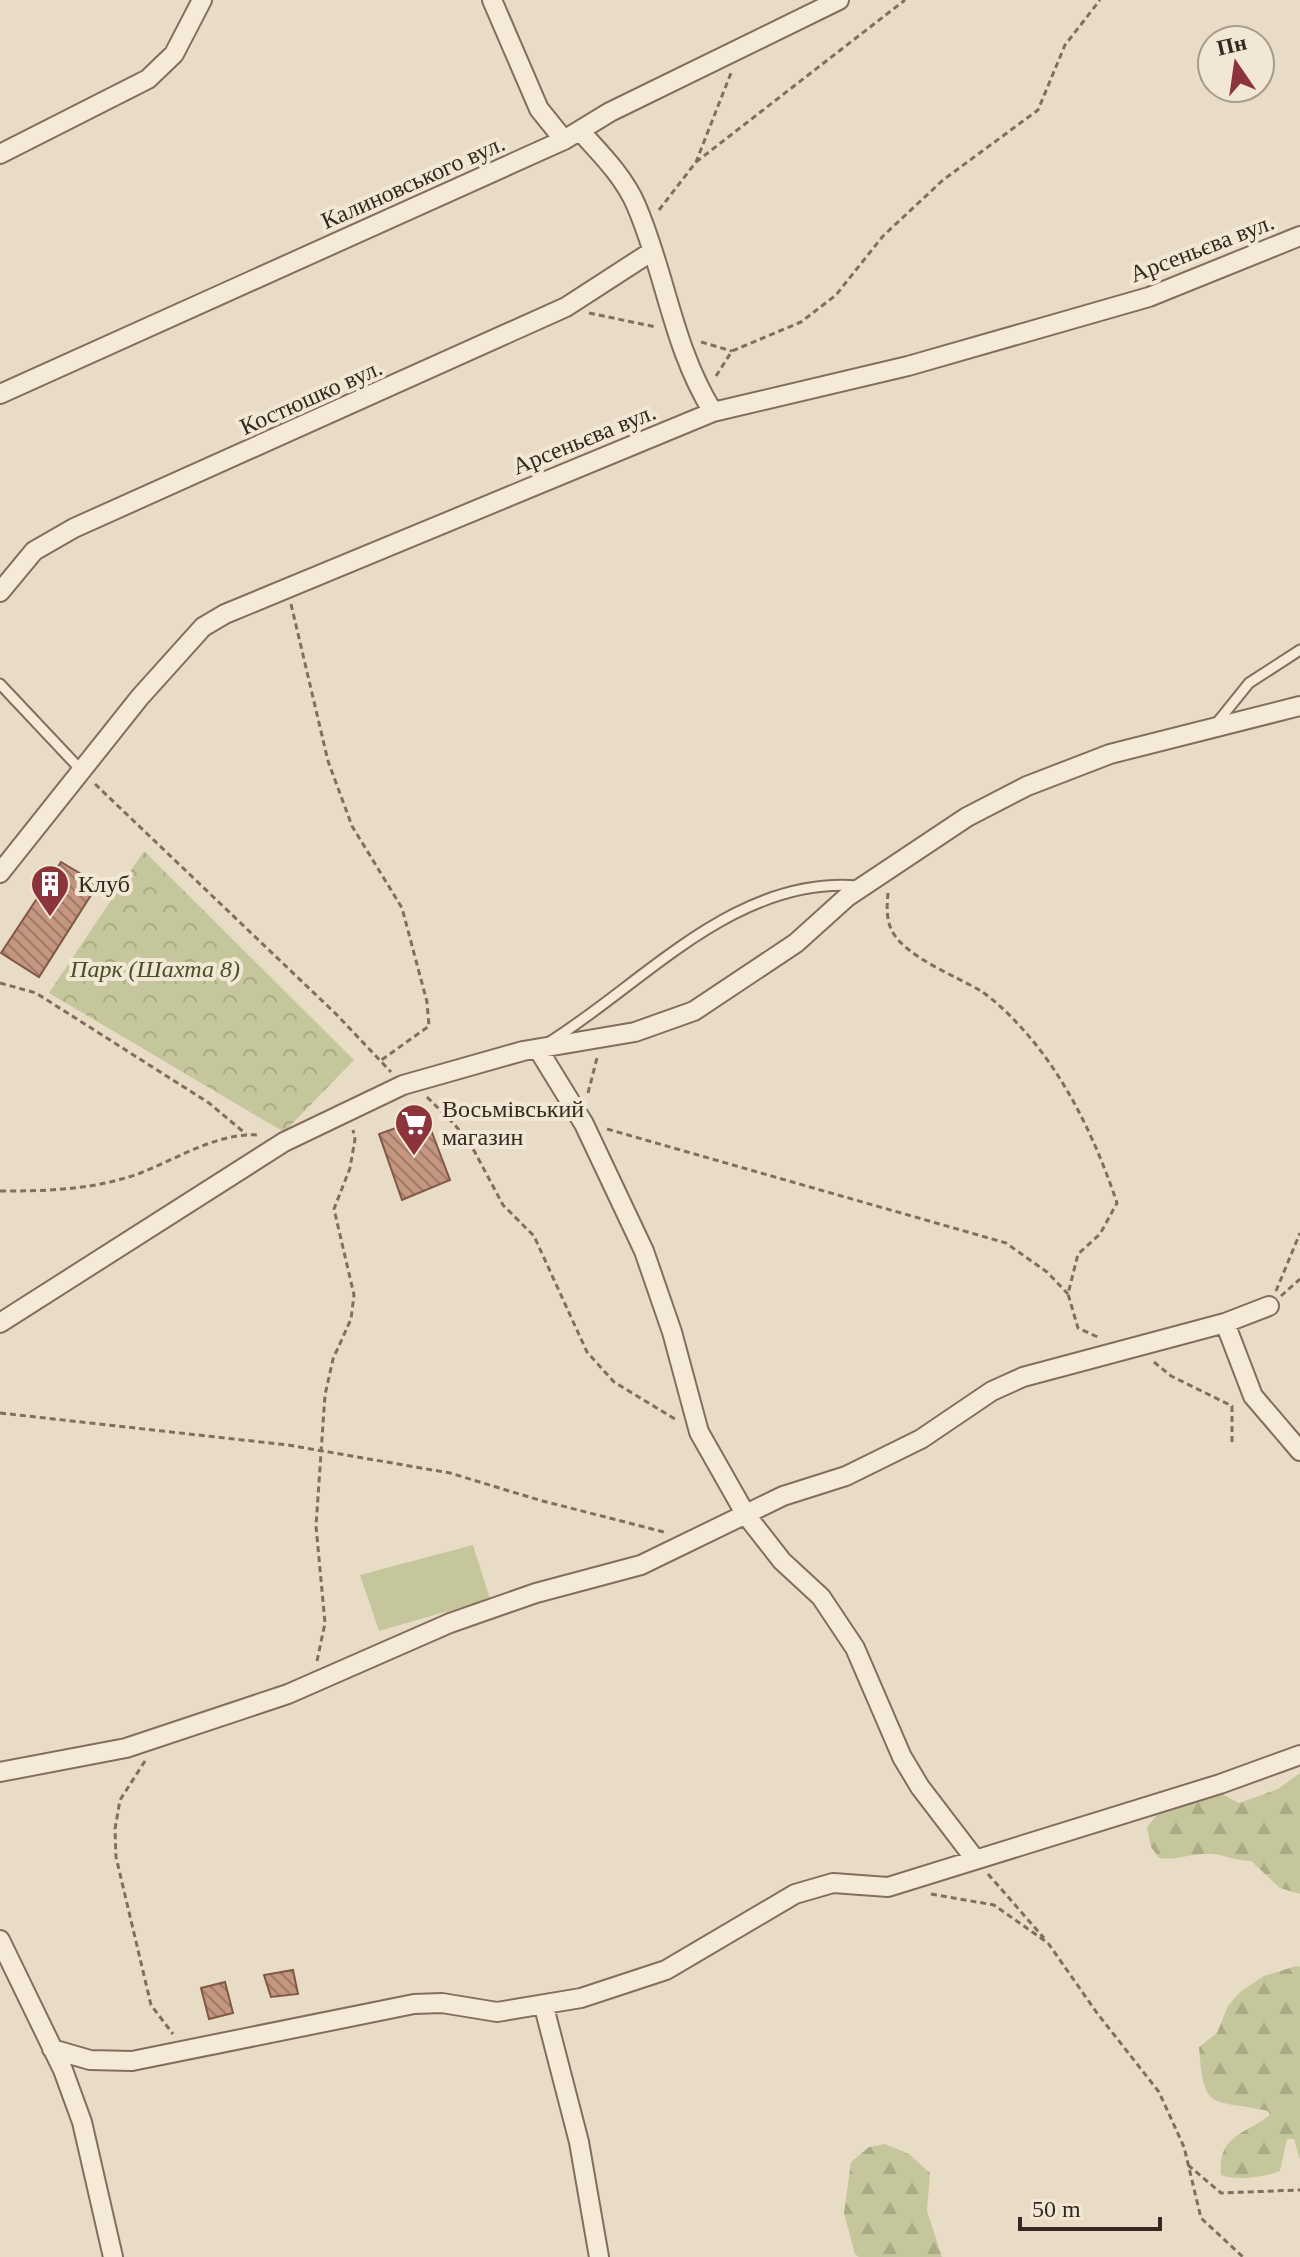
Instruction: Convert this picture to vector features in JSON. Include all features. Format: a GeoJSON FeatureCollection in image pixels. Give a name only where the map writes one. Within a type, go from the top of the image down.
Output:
{"type":"FeatureCollection","features":[{"type":"Feature","properties":{"kind":"street"},"geometry":{"type":"LineString","coordinates":[[0,154],[148,79],[174,54],[202,0]]}},
{"type":"Feature","properties":{"kind":"street"},"geometry":{"type":"LineString","coordinates":[[492,0],[539,109],[612,165],[635,203],[675,334],[708,404]]}},
{"type":"Feature","properties":{"kind":"street","name":"Калиновського вул."},"geometry":{"type":"LineString","coordinates":[[0,394],[572,136],[610,112],[839,0]]}},
{"type":"Feature","properties":{"kind":"street","name":"Арсеньєва вул."},"geometry":{"type":"LineString","coordinates":[[0,873],[81,770],[203,627],[708,404],[908,366],[1149,297],[1300,236]]}},
{"type":"Feature","properties":{"kind":"street","name":"Костюшко вул."},"geometry":{"type":"LineString","coordinates":[[0,592],[34,551],[74,528],[566,307],[651,252]]}},
{"type":"Feature","properties":{"kind":"street"},"geometry":{"type":"LineString","coordinates":[[0,1323],[284,1142],[407,1084],[538,1049],[635,1032],[694,1011],[796,943],[889,869],[967,817],[1027,786],[1110,754],[1300,706]]}},
{"type":"Feature","properties":{"kind":"street"},"geometry":{"type":"LineString","coordinates":[[538,1049],[584,1124],[644,1251],[672,1332],[699,1432],[746,1515],[782,1561],[821,1597],[855,1648],[902,1757],[920,1787],[975,1859]]}},
{"type":"Feature","properties":{"kind":"street"},"geometry":{"type":"LineString","coordinates":[[0,1772],[76,1759],[160,1735],[311,1683],[450,1623],[536,1593],[641,1565],[783,1496],[858,1470],[921,1439],[992,1391],[1023,1377],[1225,1323],[1269,1306]]}},
{"type":"Feature","properties":{"kind":"street"},"geometry":{"type":"LineString","coordinates":[[1225,1323],[1253,1396],[1300,1451]]}},
{"type":"Feature","properties":{"kind":"street"},"geometry":{"type":"LineString","coordinates":[[52,2049],[72,2057],[109,2061],[190,2050],[414,2004],[442,2003],[497,2012],[544,2007],[666,1970],[795,1894],[833,1883],[888,1887],[1220,1784],[1300,1755]]}},
{"type":"Feature","properties":{"kind":"street"},"geometry":{"type":"LineString","coordinates":[[0,1940],[52,2049],[82,2122],[113,2257]]}},
{"type":"Feature","properties":{"kind":"street"},"geometry":{"type":"LineString","coordinates":[[544,2007],[579,2142],[599,2257]]}},
{"type":"Feature","properties":{"kind":"lane"},"geometry":{"type":"LineString","coordinates":[[1214,727],[1249,683],[1300,650]]}},
{"type":"Feature","properties":{"kind":"lane"},"geometry":{"type":"LineString","coordinates":[[0,684],[81,770]]}},
{"type":"Feature","properties":{"kind":"lane"},"geometry":{"type":"LineString","coordinates":[[538,1049],[598,1011],[650,967],[738,913],[794,889],[826,883],[864,886]]}},
{"type":"Feature","properties":{"kind":"path"},"geometry":{"type":"LineString","coordinates":[[644,229],[696,162],[905,0]]}},
{"type":"Feature","properties":{"kind":"path"},"geometry":{"type":"LineString","coordinates":[[566,307],[612,318],[642,321],[732,351],[801,322],[836,295],[883,236],[925,196],[1038,110],[1065,45],[1100,0]]}},
{"type":"Feature","properties":{"kind":"path"},"geometry":{"type":"LineString","coordinates":[[696,162],[740,49]]}},
{"type":"Feature","properties":{"kind":"path"},"geometry":{"type":"LineString","coordinates":[[708,404],[732,351]]}},
{"type":"Feature","properties":{"kind":"path"},"geometry":{"type":"LineString","coordinates":[[288,588],[328,761],[352,826],[402,908],[427,1002],[429,1026],[380,1061]]}},
{"type":"Feature","properties":{"kind":"path"},"geometry":{"type":"LineString","coordinates":[[81,770],[336,1014],[380,1061],[455,1125],[503,1205],[534,1236],[587,1352],[614,1382],[699,1432]]}},
{"type":"Feature","properties":{"kind":"path"},"geometry":{"type":"LineString","coordinates":[[889,869],[887,911],[892,931],[941,970],[983,992],[1017,1023],[1073,1101],[1108,1173],[1117,1203],[1100,1234],[1078,1254],[1068,1294]]}},
{"type":"Feature","properties":{"kind":"path"},"geometry":{"type":"LineString","coordinates":[[0,983],[36,993],[209,1103],[246,1134],[284,1142]]}},
{"type":"Feature","properties":{"kind":"path"},"geometry":{"type":"LineString","coordinates":[[608,1037],[595,1062],[584,1124],[788,1179],[856,1202],[1006,1243],[1047,1272],[1068,1294],[1078,1328],[1133,1348],[1171,1376],[1232,1406],[1232,1443]]}},
{"type":"Feature","properties":{"kind":"path"},"geometry":{"type":"LineString","coordinates":[[311,1683],[325,1623],[316,1526],[325,1395],[333,1359],[351,1319],[354,1295],[334,1209],[350,1168],[355,1139],[348,1111]]}},
{"type":"Feature","properties":{"kind":"path"},"geometry":{"type":"LineString","coordinates":[[0,1191],[64,1191],[98,1186],[246,1134]]}},
{"type":"Feature","properties":{"kind":"path"},"geometry":{"type":"LineString","coordinates":[[1269,1306],[1300,1233]]}},
{"type":"Feature","properties":{"kind":"path"},"geometry":{"type":"LineString","coordinates":[[1269,1306],[1300,1279]]}},
{"type":"Feature","properties":{"kind":"path"},"geometry":{"type":"LineString","coordinates":[[0,1413],[113,1423],[320,1450],[450,1473],[539,1500],[695,1540]]}},
{"type":"Feature","properties":{"kind":"path"},"geometry":{"type":"LineString","coordinates":[[160,1735],[120,1800],[115,1829],[116,1857],[151,2005],[162,2022],[190,2050]]}},
{"type":"Feature","properties":{"kind":"path"},"geometry":{"type":"LineString","coordinates":[[975,1859],[1048,1943],[1097,2013],[1159,2092],[1188,2165],[1201,2218],[1243,2257]]}},
{"type":"Feature","properties":{"kind":"path"},"geometry":{"type":"LineString","coordinates":[[918,1892],[994,1905],[1048,1943]]}},
{"type":"Feature","properties":{"kind":"path"},"geometry":{"type":"LineString","coordinates":[[1188,2165],[1221,2193],[1300,2190]]}},
{"type":"Feature","properties":{"kind":"green space","name":"Парк (Шахта 8)"},"geometry":{"type":"Polygon","coordinates":[[[144,851],[354,1060],[284,1132],[49,993],[144,851]]]}},
{"type":"Feature","properties":{"kind":"green space"},"geometry":{"type":"Polygon","coordinates":[[[473,1545],[490,1599],[379,1631],[360,1575],[473,1545]]]}},
{"type":"Feature","properties":{"kind":"green space"},"geometry":{"type":"Polygon","coordinates":[[[1300,1773],[1300,1894],[1280,1888],[1251,1861],[1205,1854],[1159,1858],[1151,1847],[1147,1827],[1158,1814],[1187,1805],[1189,1787],[1196,1781],[1213,1777],[1224,1795],[1239,1803],[1278,1789],[1300,1773]]]}},
{"type":"Feature","properties":{"kind":"green space"},"geometry":{"type":"Polygon","coordinates":[[[1300,1967],[1300,2160],[1294,2139],[1287,2139],[1280,2171],[1250,2178],[1221,2175],[1221,2162],[1228,2143],[1270,2115],[1268,2111],[1214,2099],[1204,2083],[1199,2047],[1217,2033],[1228,2006],[1240,1992],[1264,1976],[1300,1967]]]}},
{"type":"Feature","properties":{"kind":"green space"},"geometry":{"type":"Polygon","coordinates":[[[885,2144],[909,2154],[930,2173],[927,2211],[942,2257],[859,2257],[855,2254],[844,2213],[851,2162],[869,2147],[885,2144]]]}},
{"type":"Feature","properties":{"kind":"building","name":"Клуб"},"geometry":{"type":"Polygon","coordinates":[[[61,862],[98,884],[39,977],[1,953],[61,862]]]}},
{"type":"Feature","properties":{"kind":"building","name":"Восьмівський магазин"},"geometry":{"type":"Polygon","coordinates":[[[426,1117],[450,1180],[402,1200],[379,1134],[426,1117]]]}},
{"type":"Feature","properties":{"kind":"building"},"geometry":{"type":"Polygon","coordinates":[[[293,1970],[298,1994],[271,1997],[264,1975],[293,1970]]]}},
{"type":"Feature","properties":{"kind":"building"},"geometry":{"type":"Polygon","coordinates":[[[225,1982],[233,2013],[209,2019],[201,1988],[225,1982]]]}},
{"type":"Feature","properties":{"kind":"place","name":"Клуб"},"geometry":{"type":"Point","coordinates":[50,918]}},
{"type":"Feature","properties":{"kind":"place","name":"Восьмівський магазин"},"geometry":{"type":"Point","coordinates":[414,1157]}}]}
